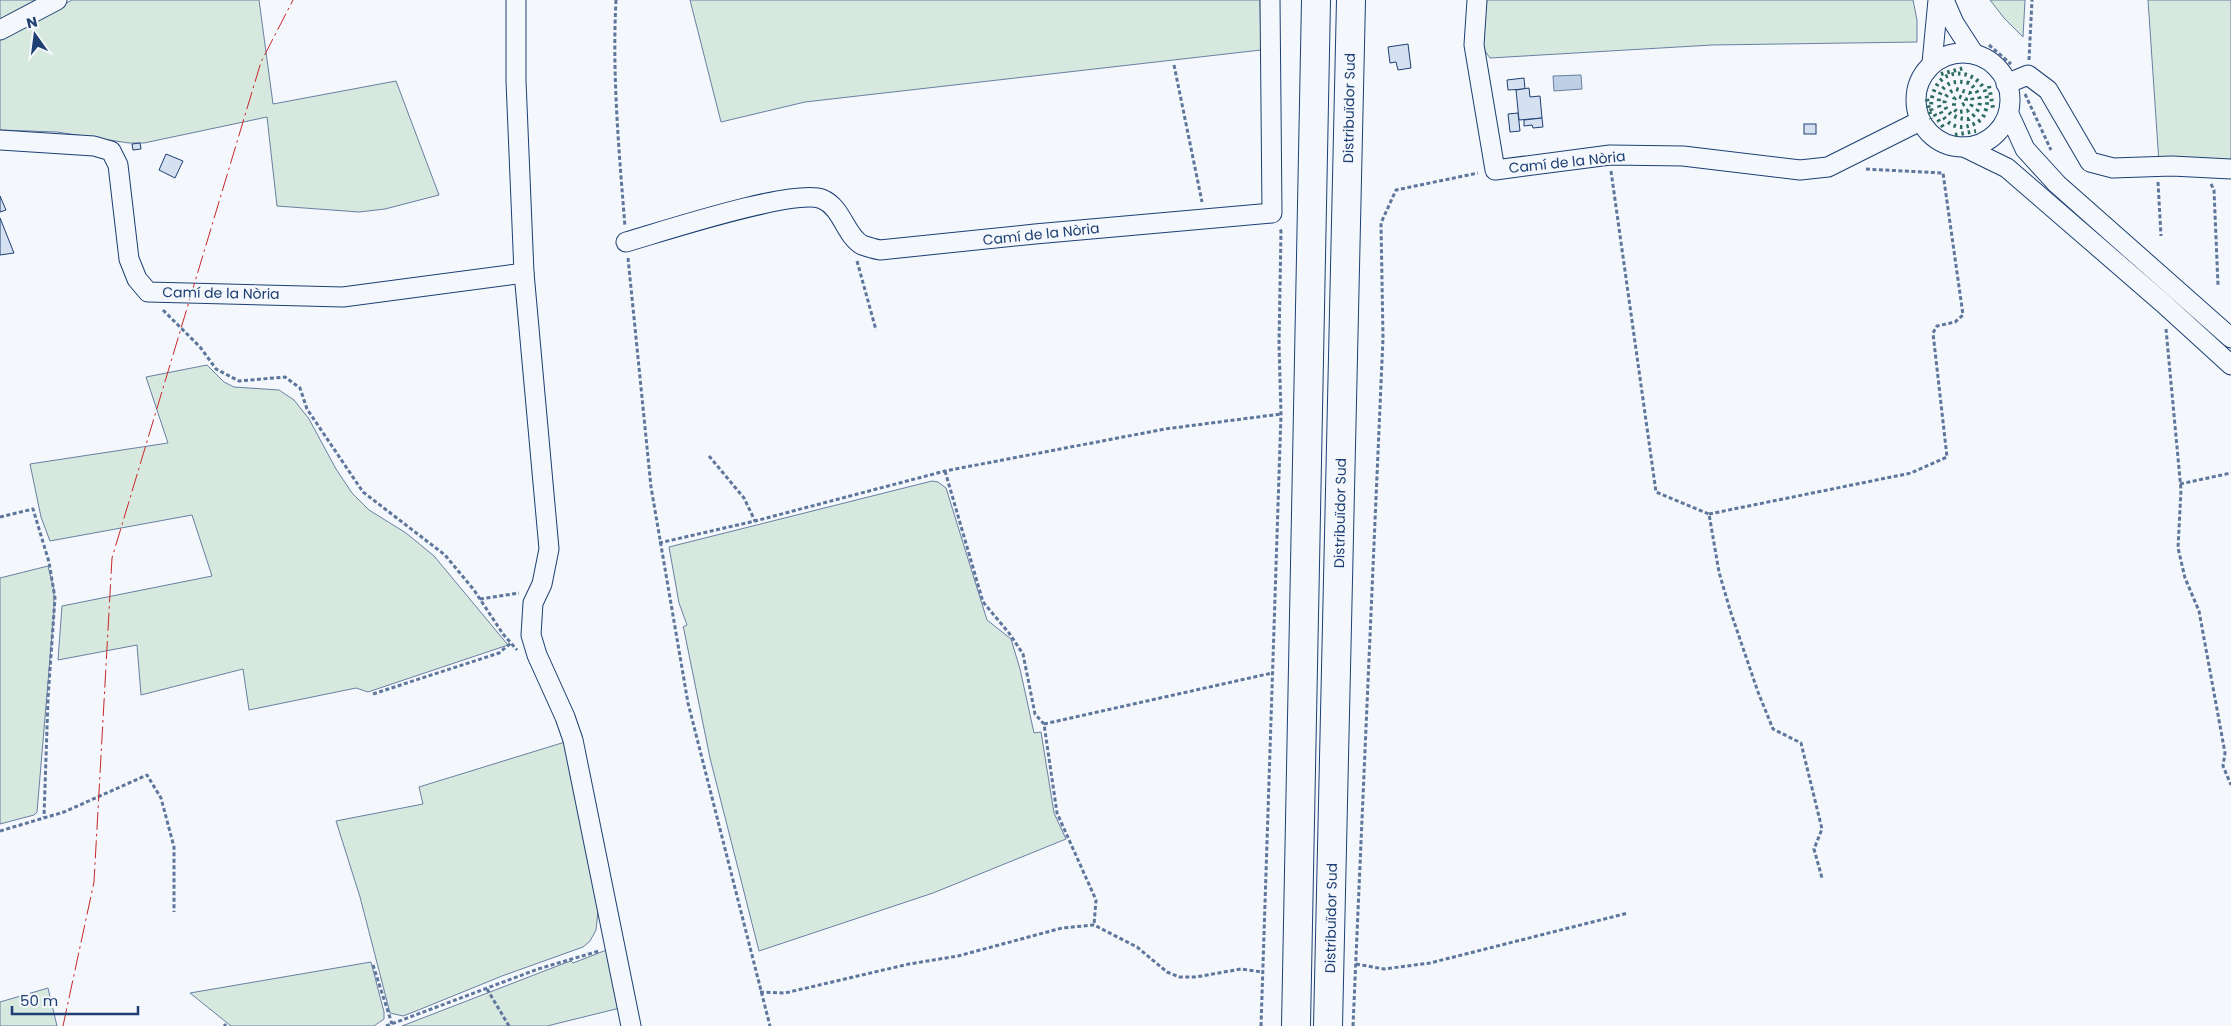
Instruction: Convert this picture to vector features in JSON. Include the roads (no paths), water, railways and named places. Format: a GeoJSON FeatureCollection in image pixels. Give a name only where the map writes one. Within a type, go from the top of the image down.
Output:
{"type":"FeatureCollection","features":[{"type":"Feature","properties":{"kind":"highway"},"geometry":{"type":"LineString","coordinates":[[1296,1026],[1316,0]]}},
{"type":"Feature","properties":{"kind":"highway","name":"Distribuïdor Sud"},"geometry":{"type":"LineString","coordinates":[[1328,1026],[1351,0]]}},
{"type":"Feature","properties":{"kind":"street"},"geometry":{"type":"LineString","coordinates":[[0,30],[57,0]]}},
{"type":"Feature","properties":{"kind":"street"},"geometry":{"type":"LineString","coordinates":[[516,0],[516,81],[524,274],[549,549],[542,584],[533,603],[531,636],[537,655],[566,717],[574,740],[630,1026]]}},
{"type":"Feature","properties":{"kind":"street","name":"Camí de la Nòria"},"geometry":{"type":"LineString","coordinates":[[626,242],[747,208],[805,198],[823,199],[838,212],[861,244],[880,250],[1272,213],[1270,0]]}},
{"type":"Feature","properties":{"kind":"street","name":"Camí de la Nòria"},"geometry":{"type":"LineString","coordinates":[[1477,0],[1474,45],[1495,170],[1610,156],[1683,156],[1800,170],[1828,167],[1920,121]]}},
{"type":"Feature","properties":{"kind":"street"},"geometry":{"type":"LineString","coordinates":[[1932,63],[1938,0]]}},
{"type":"Feature","properties":{"kind":"street"},"geometry":{"type":"LineString","coordinates":[[1944,0],[1954,23],[1974,54]]}},
{"type":"Feature","properties":{"kind":"street"},"geometry":{"type":"LineString","coordinates":[[1958,53],[1974,54],[1994,64],[2004,76],[2010,98],[2009,114],[1999,132],[1993,138],[1978,146],[1957,148],[1940,143],[1927,133],[1917,115],[1915,92],[1921,76],[1932,63],[1942,57],[1958,53]]}},
{"type":"Feature","properties":{"kind":"street"},"geometry":{"type":"LineString","coordinates":[[2006,84],[2028,75],[2048,90],[2090,162],[2113,168],[2231,169]]}},
{"type":"Feature","properties":{"kind":"street"},"geometry":{"type":"LineString","coordinates":[[2009,114],[2025,149],[2057,184],[2231,338]]}},
{"type":"Feature","properties":{"kind":"street","name":"Camí de la Nòria"},"geometry":{"type":"LineString","coordinates":[[0,140],[94,146],[111,151],[118,165],[129,259],[137,279],[148,292],[343,296],[524,274]]}},
{"type":"Feature","properties":{"kind":"street"},"geometry":{"type":"LineString","coordinates":[[1964,147],[2007,168],[2164,303],[2231,365]]}},
{"type":"Feature","properties":{"kind":"water"},"geometry":{"type":"Polygon","coordinates":[[[1581,75],[1582,89],[1554,91],[1553,76],[1581,75]]]}}]}
